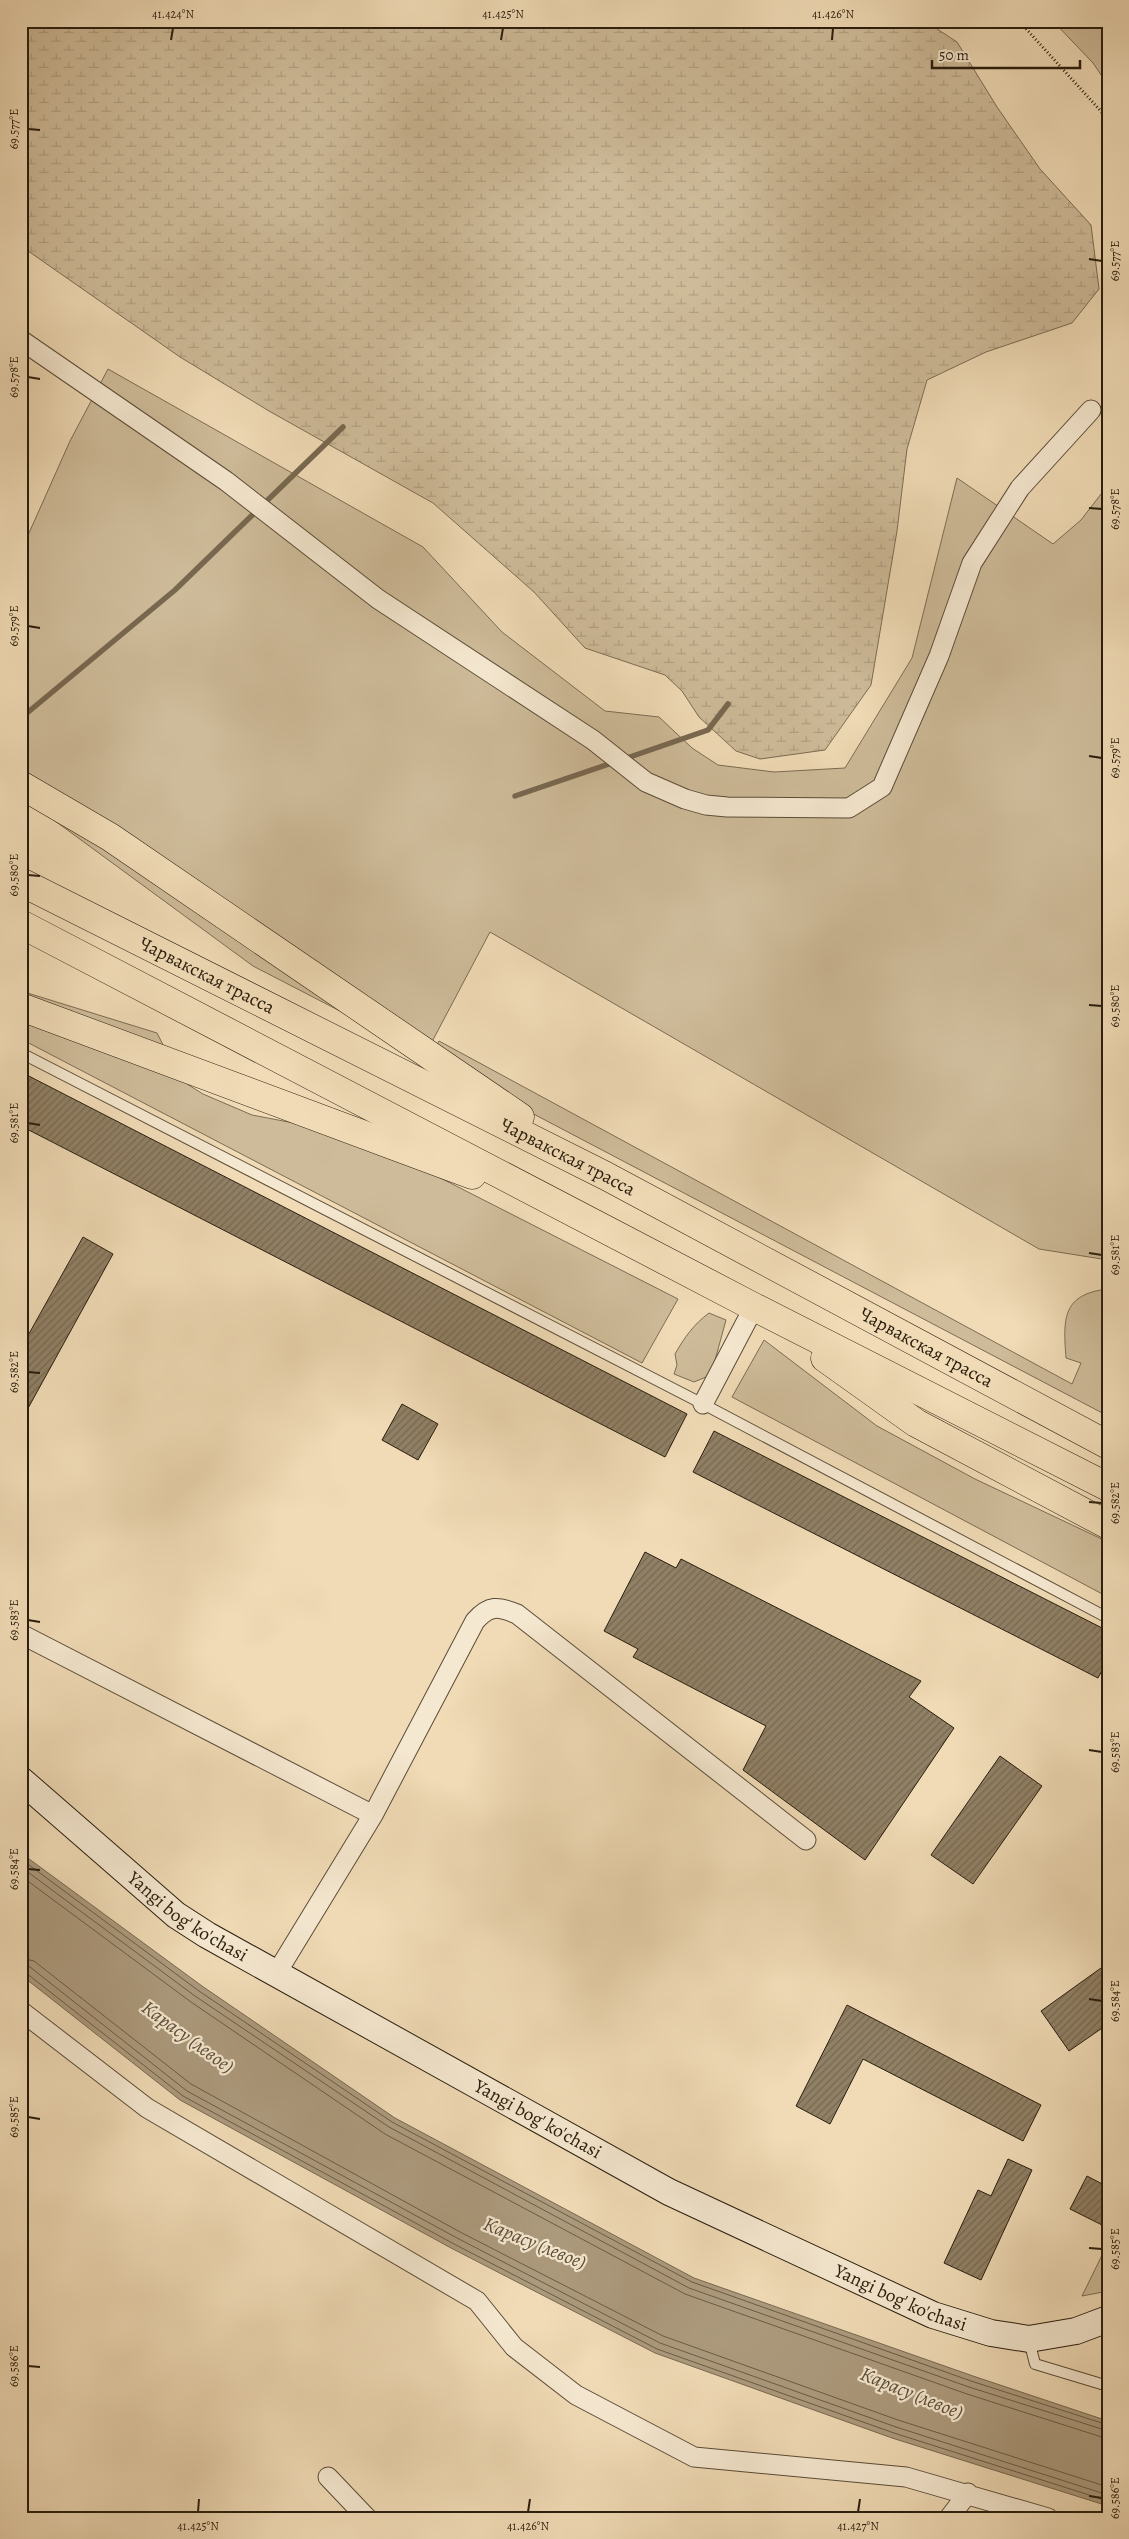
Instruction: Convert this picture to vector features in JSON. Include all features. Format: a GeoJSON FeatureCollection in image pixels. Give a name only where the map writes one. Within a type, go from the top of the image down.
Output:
{"type":"FeatureCollection","features":[{"type":"Feature","properties":{"kind":"highway"},"geometry":{"type":"LineString","coordinates":[[21,785],[110,837],[606,1176]]}},
{"type":"Feature","properties":{"kind":"highway","name":"Чарвакская трасса"},"geometry":{"type":"LineString","coordinates":[[21,882],[606,1176],[1108,1444]]}},
{"type":"Feature","properties":{"kind":"highway"},"geometry":{"type":"LineString","coordinates":[[21,924],[585,1217],[754,1307],[1108,1486]]}},
{"type":"Feature","properties":{"kind":"highway"},"geometry":{"type":"LineString","coordinates":[[21,1007],[585,1217]]}},
{"type":"Feature","properties":{"kind":"highway"},"geometry":{"type":"LineString","coordinates":[[754,1307],[916,1424],[1108,1525]]}},
{"type":"Feature","properties":{"kind":"main road","name":"Yangi bog' ko'chasi"},"geometry":{"type":"LineString","coordinates":[[21,1780],[176,1915],[276,1974],[669,2192],[933,2315],[991,2333],[1029,2339],[1076,2331],[1108,2319]]}},
{"type":"Feature","properties":{"kind":"street"},"geometry":{"type":"LineString","coordinates":[[21,340],[249,499],[378,599],[593,740],[646,782],[685,800],[706,805],[728,807],[849,808],[882,787],[939,656],[972,563],[1020,488],[1091,410]]}},
{"type":"Feature","properties":{"kind":"street"},"geometry":{"type":"LineString","coordinates":[[703,1404],[754,1307]]}},
{"type":"Feature","properties":{"kind":"street"},"geometry":{"type":"LineString","coordinates":[[276,1974],[372,1815],[475,1621],[483,1612],[494,1608],[505,1609],[517,1614],[806,1840]]}},
{"type":"Feature","properties":{"kind":"street"},"geometry":{"type":"LineString","coordinates":[[21,1634],[372,1815]]}},
{"type":"Feature","properties":{"kind":"street"},"geometry":{"type":"LineString","coordinates":[[21,2011],[147,2108],[477,2301],[514,2347],[576,2395],[694,2457],[906,2477],[968,2493],[1048,2518]]}},
{"type":"Feature","properties":{"kind":"street"},"geometry":{"type":"LineString","coordinates":[[328,2477],[367,2518]]}},
{"type":"Feature","properties":{"kind":"street"},"geometry":{"type":"LineString","coordinates":[[949,2518],[968,2493]]}},
{"type":"Feature","properties":{"kind":"lane"},"geometry":{"type":"LineString","coordinates":[[21,1052],[703,1404],[1108,1618]]}},
{"type":"Feature","properties":{"kind":"lane"},"geometry":{"type":"LineString","coordinates":[[1029,2339],[1036,2364],[1108,2386]]}},
{"type":"Feature","properties":{"kind":"path"},"geometry":{"type":"LineString","coordinates":[[1019,21],[1108,119]]}},
{"type":"Feature","properties":{"kind":"green space"},"geometry":{"type":"Polygon","coordinates":[[[21,21],[925,21],[957,42],[997,107],[1040,169],[1091,225],[1099,289],[1072,323],[986,352],[927,380],[907,449],[897,531],[871,685],[825,750],[760,759],[736,751],[699,717],[682,691],[665,675],[585,648],[534,592],[433,503],[269,411],[180,357],[21,246],[21,21]]]}},
{"type":"Feature","properties":{"kind":"green space"},"geometry":{"type":"Polygon","coordinates":[[[1053,21],[1108,21],[1108,85],[1093,63],[1053,21]]]}},
{"type":"Feature","properties":{"kind":"green space"},"geometry":{"type":"Polygon","coordinates":[[[108,369],[423,547],[502,632],[605,711],[659,717],[692,748],[718,765],[774,772],[845,768],[912,658],[957,478],[1053,544],[1081,520],[1108,485],[1108,1260],[1039,1249],[490,932],[425,1055],[253,966],[21,796],[21,551],[70,441],[108,369]]]}},
{"type":"Feature","properties":{"kind":"green space"},"geometry":{"type":"Polygon","coordinates":[[[21,991],[157,1033],[176,1070],[187,1084],[203,1094],[252,1115],[356,1135],[678,1299],[642,1363],[21,1039],[21,991]]]}},
{"type":"Feature","properties":{"kind":"green space"},"geometry":{"type":"Polygon","coordinates":[[[439,1041],[1072,1384],[1081,1363],[1066,1358],[1065,1331],[1069,1311],[1082,1296],[1108,1289],[1108,1416],[429,1059],[439,1041]]]}},
{"type":"Feature","properties":{"kind":"green space"},"geometry":{"type":"Polygon","coordinates":[[[709,1313],[726,1320],[711,1375],[694,1382],[674,1374],[677,1365],[675,1354],[690,1332],[709,1313]]]}},
{"type":"Feature","properties":{"kind":"green space"},"geometry":{"type":"Polygon","coordinates":[[[764,1340],[877,1426],[975,1479],[1108,1542],[1108,1597],[732,1397],[764,1340]]]}},
{"type":"Feature","properties":{"kind":"green space"},"geometry":{"type":"Polygon","coordinates":[[[1108,2243],[1108,2291],[1082,2296],[1108,2243]]]}},
{"type":"Feature","properties":{"kind":"water","name":"Карасу (левое)"},"geometry":{"type":"Polygon","coordinates":[[[21,1853],[202,1986],[395,2118],[694,2278],[973,2376],[1108,2421],[1108,2506],[892,2438],[655,2353],[451,2248],[180,2100],[21,1975],[21,1853]]]}},
{"type":"Feature","properties":{"kind":"building"},"geometry":{"type":"Polygon","coordinates":[[[21,1072],[687,1414],[665,1457],[21,1126],[21,1072]]]}},
{"type":"Feature","properties":{"kind":"building"},"geometry":{"type":"Polygon","coordinates":[[[83,1237],[113,1254],[21,1421],[21,1348],[83,1237]]]}},
{"type":"Feature","properties":{"kind":"building"},"geometry":{"type":"Polygon","coordinates":[[[402,1404],[438,1424],[418,1460],[382,1440],[402,1404]]]}},
{"type":"Feature","properties":{"kind":"building"},"geometry":{"type":"Polygon","coordinates":[[[714,1431],[1108,1631],[1108,1659],[1098,1678],[693,1472],[714,1431]]]}},
{"type":"Feature","properties":{"kind":"building"},"geometry":{"type":"Polygon","coordinates":[[[645,1552],[676,1568],[681,1559],[921,1681],[909,1697],[954,1728],[865,1860],[743,1770],[766,1726],[633,1657],[638,1649],[604,1631],[645,1552]]]}},
{"type":"Feature","properties":{"kind":"building"},"geometry":{"type":"Polygon","coordinates":[[[1000,1756],[1042,1786],[973,1884],[931,1855],[1000,1756]]]}},
{"type":"Feature","properties":{"kind":"building"},"geometry":{"type":"Polygon","coordinates":[[[1108,1963],[1108,2024],[1069,2051],[1041,2011],[1108,1963]]]}},
{"type":"Feature","properties":{"kind":"building"},"geometry":{"type":"Polygon","coordinates":[[[847,2005],[1041,2105],[1023,2141],[863,2059],[830,2124],[796,2106],[847,2005]]]}},
{"type":"Feature","properties":{"kind":"building"},"geometry":{"type":"Polygon","coordinates":[[[1008,2159],[1032,2170],[981,2280],[944,2263],[978,2190],[991,2196],[1008,2159]]]}},
{"type":"Feature","properties":{"kind":"building"},"geometry":{"type":"Polygon","coordinates":[[[1087,2176],[1108,2187],[1108,2228],[1070,2209],[1087,2176]]]}},
{"type":"Feature","properties":{"kind":"waterway"},"geometry":{"type":"LineString","coordinates":[[21,718],[175,590],[343,427]]}},
{"type":"Feature","properties":{"kind":"waterway"},"geometry":{"type":"LineString","coordinates":[[624,759],[708,730],[728,704]]}},
{"type":"Feature","properties":{"kind":"waterway"},"geometry":{"type":"LineString","coordinates":[[515,796],[615,762]]}}]}
